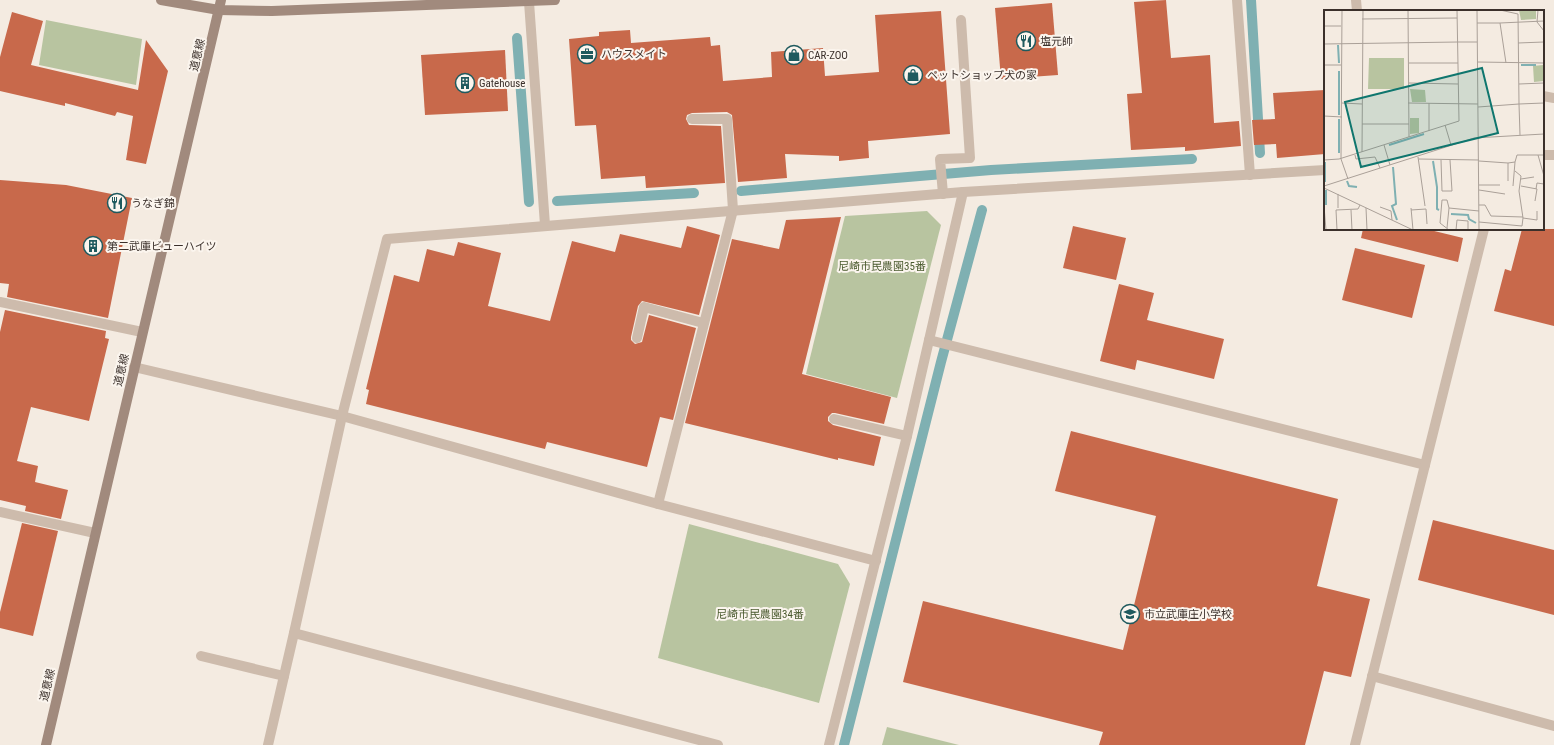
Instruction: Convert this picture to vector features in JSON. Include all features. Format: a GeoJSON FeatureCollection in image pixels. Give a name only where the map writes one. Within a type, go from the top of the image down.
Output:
{"type":"FeatureCollection","features":[{"type":"Feature","properties":{"kind":"street"},"geometry":{"type":"LineString","coordinates":[[161,0],[272,11],[555,0]]}},
{"type":"Feature","properties":{"kind":"street"},"geometry":{"type":"LineString","coordinates":[[1237,0],[1250,175]]}},
{"type":"Feature","properties":{"kind":"street"},"geometry":{"type":"LineString","coordinates":[[1356,0],[1357,10]]}},
{"type":"Feature","properties":{"kind":"street"},"geometry":{"type":"LineString","coordinates":[[529,2],[545,226]]}},
{"type":"Feature","properties":{"kind":"street","name":"道意線"},"geometry":{"type":"LineString","coordinates":[[46,745],[220,5]]}},
{"type":"Feature","properties":{"kind":"street"},"geometry":{"type":"LineString","coordinates":[[943,194],[940,159],[970,158],[961,20]]}},
{"type":"Feature","properties":{"kind":"street"},"geometry":{"type":"LineString","coordinates":[[1544,96],[1554,98]]}},
{"type":"Feature","properties":{"kind":"street"},"geometry":{"type":"LineString","coordinates":[[658,504],[733,210],[727,118],[692,119]]}},
{"type":"Feature","properties":{"kind":"street"},"geometry":{"type":"LineString","coordinates":[[268,745],[342,416],[387,239],[962,192],[1324,170]]}},
{"type":"Feature","properties":{"kind":"street"},"geometry":{"type":"LineString","coordinates":[[829,745],[907,436],[934,341],[962,192]]}},
{"type":"Feature","properties":{"kind":"street"},"geometry":{"type":"LineString","coordinates":[[1355,745],[1484,230]]}},
{"type":"Feature","properties":{"kind":"street"},"geometry":{"type":"LineString","coordinates":[[0,302],[142,332]]}},
{"type":"Feature","properties":{"kind":"street"},"geometry":{"type":"LineString","coordinates":[[636,338],[644,307],[704,323]]}},
{"type":"Feature","properties":{"kind":"street"},"geometry":{"type":"LineString","coordinates":[[934,341],[1425,465]]}},
{"type":"Feature","properties":{"kind":"street"},"geometry":{"type":"LineString","coordinates":[[134,367],[342,416],[658,504],[876,561]]}},
{"type":"Feature","properties":{"kind":"street"},"geometry":{"type":"LineString","coordinates":[[834,419],[907,436]]}},
{"type":"Feature","properties":{"kind":"street"},"geometry":{"type":"LineString","coordinates":[[0,512],[95,533]]}},
{"type":"Feature","properties":{"kind":"street"},"geometry":{"type":"LineString","coordinates":[[294,634],[718,745]]}},
{"type":"Feature","properties":{"kind":"street"},"geometry":{"type":"LineString","coordinates":[[201,656],[284,676]]}},
{"type":"Feature","properties":{"kind":"street"},"geometry":{"type":"LineString","coordinates":[[1372,676],[1554,726]]}},
{"type":"Feature","properties":{"kind":"green space"},"geometry":{"type":"Polygon","coordinates":[[[46,20],[142,39],[136,85],[39,65],[46,20]]]}},
{"type":"Feature","properties":{"kind":"green space","name":"尼崎市民農園35番"},"geometry":{"type":"Polygon","coordinates":[[[927,211],[941,225],[897,398],[806,374],[845,216],[927,211]]]}},
{"type":"Feature","properties":{"kind":"green space","name":"尼崎市民農園34番"},"geometry":{"type":"Polygon","coordinates":[[[689,524],[838,564],[850,584],[819,703],[658,658],[689,524]]]}},
{"type":"Feature","properties":{"kind":"green space"},"geometry":{"type":"Polygon","coordinates":[[[887,727],[959,745],[882,745],[887,727]]]}},
{"type":"Feature","properties":{"kind":"building"},"geometry":{"type":"Polygon","coordinates":[[[1166,0],[1171,58],[1210,55],[1214,123],[1239,121],[1241,146],[1185,151],[1185,147],[1131,150],[1127,94],[1142,93],[1134,2],[1166,0]]]}},
{"type":"Feature","properties":{"kind":"building","name":"塩元帥"},"geometry":{"type":"Polygon","coordinates":[[[1052,3],[1058,75],[1001,79],[995,8],[1052,3]]]}},
{"type":"Feature","properties":{"kind":"building"},"geometry":{"type":"Polygon","coordinates":[[[941,11],[950,134],[868,141],[869,158],[839,161],[839,156],[785,154],[787,178],[738,182],[732,115],[727,112],[692,113],[687,115],[686,119],[689,125],[721,126],[725,183],[646,188],[645,176],[601,179],[596,125],[575,126],[569,39],[599,36],[599,32],[630,30],[631,43],[710,37],[711,46],[720,45],[723,81],[772,77],[771,52],[823,48],[825,76],[879,72],[875,15],[941,11]]]}},
{"type":"Feature","properties":{"kind":"building"},"geometry":{"type":"Polygon","coordinates":[[[12,12],[43,21],[31,65],[138,90],[146,40],[168,71],[146,164],[126,160],[133,116],[117,112],[115,116],[65,103],[65,106],[0,91],[0,57],[12,12]]]}},
{"type":"Feature","properties":{"kind":"building","name":"Gatehouse"},"geometry":{"type":"Polygon","coordinates":[[[505,50],[508,111],[425,115],[421,55],[505,50]]]}},
{"type":"Feature","properties":{"kind":"building"},"geometry":{"type":"Polygon","coordinates":[[[1324,90],[1324,154],[1277,158],[1276,144],[1254,145],[1252,120],[1275,119],[1273,93],[1324,90]]]}},
{"type":"Feature","properties":{"kind":"building"},"geometry":{"type":"Polygon","coordinates":[[[0,180],[66,185],[132,198],[108,318],[7,297],[9,284],[0,283],[0,180]]]}},
{"type":"Feature","properties":{"kind":"building"},"geometry":{"type":"Polygon","coordinates":[[[841,217],[802,374],[891,397],[884,424],[835,413],[832,413],[828,417],[828,421],[833,425],[881,437],[874,466],[838,458],[838,460],[685,423],[732,239],[779,249],[786,220],[841,217]]]}},
{"type":"Feature","properties":{"kind":"building"},"geometry":{"type":"Polygon","coordinates":[[[687,226],[720,235],[699,315],[642,301],[638,306],[631,337],[631,340],[635,344],[642,342],[649,315],[696,328],[673,420],[660,417],[647,467],[547,442],[545,449],[366,404],[369,390],[366,389],[394,275],[419,282],[427,249],[454,256],[458,242],[501,253],[488,306],[550,321],[572,241],[615,252],[620,234],[681,248],[687,226]]]}},
{"type":"Feature","properties":{"kind":"building"},"geometry":{"type":"Polygon","coordinates":[[[1073,226],[1126,238],[1116,280],[1063,268],[1073,226]]]}},
{"type":"Feature","properties":{"kind":"building"},"geometry":{"type":"Polygon","coordinates":[[[1554,229],[1554,326],[1494,311],[1505,269],[1511,271],[1522,230],[1554,229]]]}},
{"type":"Feature","properties":{"kind":"building"},"geometry":{"type":"Polygon","coordinates":[[[1363,230],[1430,230],[1463,238],[1458,262],[1361,238],[1363,230]]]}},
{"type":"Feature","properties":{"kind":"building"},"geometry":{"type":"Polygon","coordinates":[[[1355,248],[1425,265],[1412,318],[1342,300],[1355,248]]]}},
{"type":"Feature","properties":{"kind":"building"},"geometry":{"type":"Polygon","coordinates":[[[1119,284],[1154,293],[1147,320],[1224,339],[1214,379],[1137,360],[1135,370],[1100,361],[1119,284]]]}},
{"type":"Feature","properties":{"kind":"building"},"geometry":{"type":"Polygon","coordinates":[[[5,310],[106,331],[105,338],[109,339],[89,421],[31,407],[17,461],[38,466],[35,482],[68,490],[61,519],[25,511],[26,506],[0,500],[0,332],[5,310]]]}},
{"type":"Feature","properties":{"kind":"building"},"geometry":{"type":"Polygon","coordinates":[[[1071,431],[1338,499],[1317,586],[1370,599],[1351,677],[1324,671],[1305,745],[1099,745],[1103,732],[903,682],[923,601],[1123,650],[1156,516],[1055,491],[1071,431]]]}},
{"type":"Feature","properties":{"kind":"building"},"geometry":{"type":"Polygon","coordinates":[[[1433,520],[1554,550],[1554,615],[1418,580],[1433,520]]]}},
{"type":"Feature","properties":{"kind":"building"},"geometry":{"type":"Polygon","coordinates":[[[22,523],[58,531],[33,636],[0,628],[0,612],[22,523]]]}},
{"type":"Feature","properties":{"kind":"waterway"},"geometry":{"type":"LineString","coordinates":[[1251,0],[1260,153]]}},
{"type":"Feature","properties":{"kind":"waterway"},"geometry":{"type":"LineString","coordinates":[[517,38],[529,202]]}},
{"type":"Feature","properties":{"kind":"waterway"},"geometry":{"type":"LineString","coordinates":[[741,191],[991,170],[1192,159]]}},
{"type":"Feature","properties":{"kind":"waterway"},"geometry":{"type":"LineString","coordinates":[[557,201],[694,193]]}},
{"type":"Feature","properties":{"kind":"waterway"},"geometry":{"type":"LineString","coordinates":[[844,745],[941,362],[982,210]]}},
{"type":"Feature","properties":{"kind":"place","name":"塩元帥"},"geometry":{"type":"Point","coordinates":[1026,41]}},
{"type":"Feature","properties":{"kind":"place","name":"ハウスメイト"},"geometry":{"type":"Point","coordinates":[587,54]}},
{"type":"Feature","properties":{"kind":"place","name":"CAR-ZOO"},"geometry":{"type":"Point","coordinates":[794,55]}},
{"type":"Feature","properties":{"kind":"place","name":"ペットショップ犬の家"},"geometry":{"type":"Point","coordinates":[913,75]}},
{"type":"Feature","properties":{"kind":"place","name":"Gatehouse"},"geometry":{"type":"Point","coordinates":[465,83]}},
{"type":"Feature","properties":{"kind":"place","name":"うなぎ錦"},"geometry":{"type":"Point","coordinates":[117,203]}},
{"type":"Feature","properties":{"kind":"place","name":"第二武庫ビューハイツ"},"geometry":{"type":"Point","coordinates":[93,246]}},
{"type":"Feature","properties":{"kind":"place","name":"市立武庫庄小学校"},"geometry":{"type":"Point","coordinates":[1130,614]}}]}
